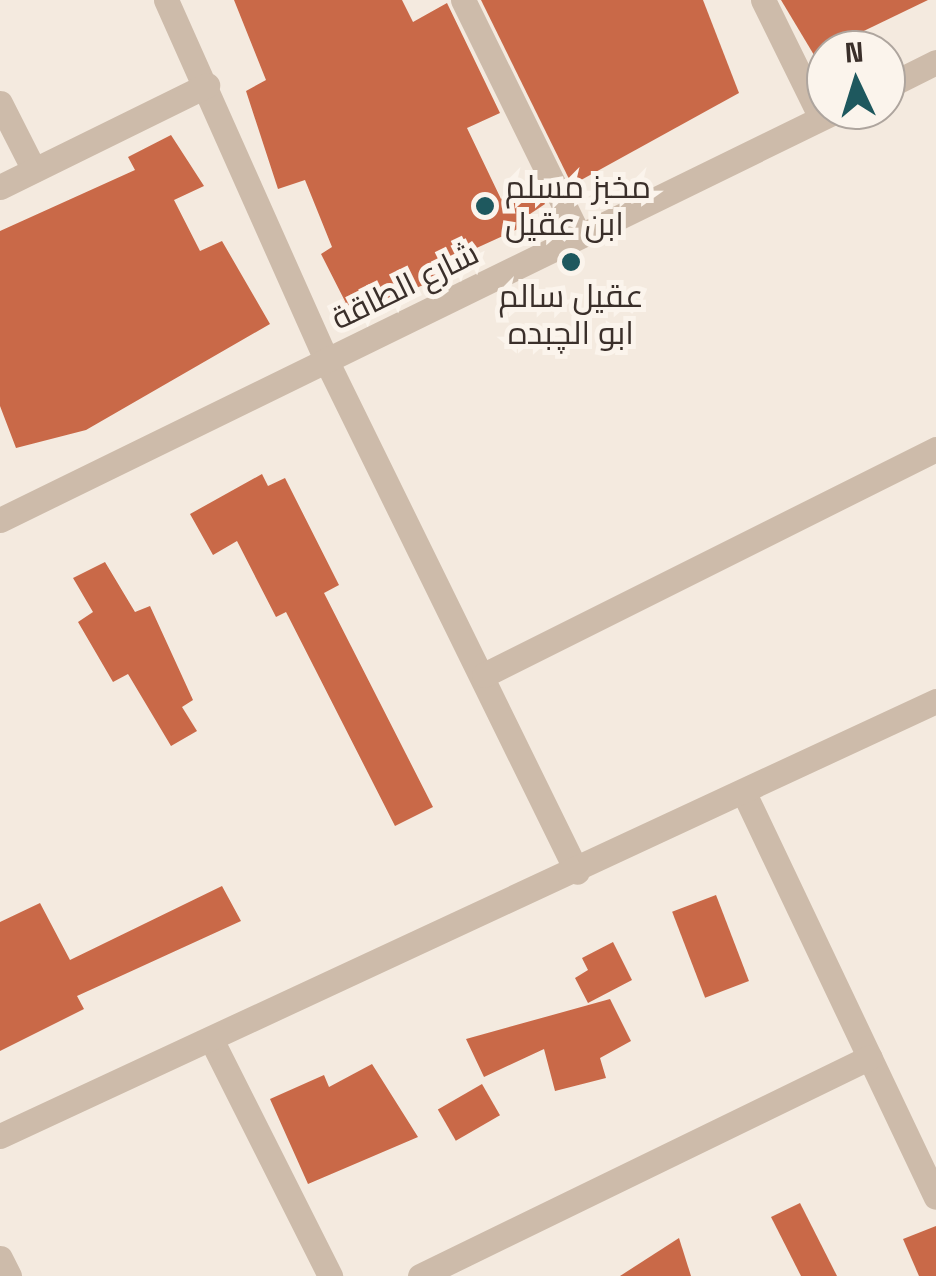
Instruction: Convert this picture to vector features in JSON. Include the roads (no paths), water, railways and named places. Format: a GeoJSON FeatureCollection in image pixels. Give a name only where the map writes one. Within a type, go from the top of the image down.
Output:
{"type":"FeatureCollection","features":[{"type":"Feature","properties":{"kind":"street"},"geometry":{"type":"LineString","coordinates":[[166,0],[208,84],[326,360],[484,675],[577,872]]}},
{"type":"Feature","properties":{"kind":"street"},"geometry":{"type":"LineString","coordinates":[[462,0],[579,236]]}},
{"type":"Feature","properties":{"kind":"street"},"geometry":{"type":"LineString","coordinates":[[764,0],[806,73]]}},
{"type":"Feature","properties":{"kind":"street"},"geometry":{"type":"LineString","coordinates":[[906,77],[936,62]]}},
{"type":"Feature","properties":{"kind":"street"},"geometry":{"type":"LineString","coordinates":[[0,187],[208,84]]}},
{"type":"Feature","properties":{"kind":"street"},"geometry":{"type":"LineString","coordinates":[[0,102],[34,170]]}},
{"type":"Feature","properties":{"kind":"street","name":"شارع الطاقة"},"geometry":{"type":"LineString","coordinates":[[0,520],[806,126]]}},
{"type":"Feature","properties":{"kind":"street"},"geometry":{"type":"LineString","coordinates":[[484,675],[936,449]]}},
{"type":"Feature","properties":{"kind":"street"},"geometry":{"type":"LineString","coordinates":[[0,1136],[213,1043],[936,701]]}},
{"type":"Feature","properties":{"kind":"street"},"geometry":{"type":"LineString","coordinates":[[744,793],[936,1198]]}},
{"type":"Feature","properties":{"kind":"street"},"geometry":{"type":"LineString","coordinates":[[213,1043],[330,1276]]}},
{"type":"Feature","properties":{"kind":"street"},"geometry":{"type":"LineString","coordinates":[[420,1276],[870,1057]]}},
{"type":"Feature","properties":{"kind":"street"},"geometry":{"type":"LineString","coordinates":[[0,1258],[9,1276]]}},
{"type":"Feature","properties":{"kind":"place","name":"مخبز مسلم ابن عقيل"},"geometry":{"type":"Point","coordinates":[485,206]}},
{"type":"Feature","properties":{"kind":"place","name":"عقيل سالم ابو الچبده"},"geometry":{"type":"Point","coordinates":[571,262]}}]}
